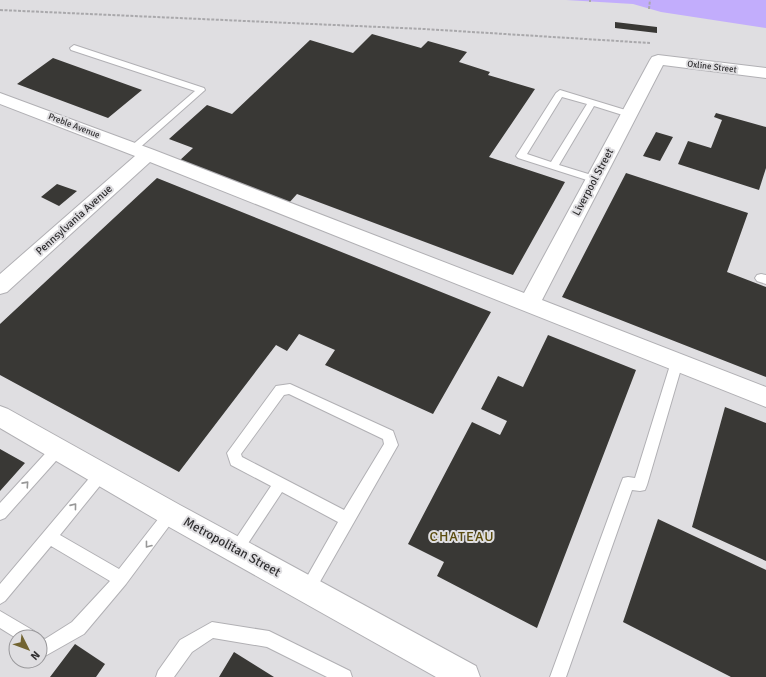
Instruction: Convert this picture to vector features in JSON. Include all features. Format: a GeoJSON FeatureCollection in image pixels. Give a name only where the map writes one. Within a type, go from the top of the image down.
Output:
{"type":"FeatureCollection","features":[{"type":"Feature","properties":{"kind":"street","name":"Oxline Street"},"geometry":{"type":"LineString","coordinates":[[657,52],[766,73]]}},
{"type":"Feature","properties":{"kind":"street","name":"Liverpool Street"},"geometry":{"type":"LineString","coordinates":[[529,304],[629,114],[657,52]]}},
{"type":"Feature","properties":{"kind":"street","name":"Preble Avenue"},"geometry":{"type":"LineString","coordinates":[[0,98],[766,397]]}},
{"type":"Feature","properties":{"kind":"street","name":"Pennsylvania Avenue"},"geometry":{"type":"LineString","coordinates":[[0,286],[140,152]]}},
{"type":"Feature","properties":{"kind":"street","name":"Metropolitan Street"},"geometry":{"type":"LineString","coordinates":[[0,416],[102,473],[171,514],[465,677]]}},
{"type":"Feature","properties":{"kind":"lane"},"geometry":{"type":"LineString","coordinates":[[74,48],[201,90],[140,152]]}},
{"type":"Feature","properties":{"kind":"lane"},"geometry":{"type":"LineString","coordinates":[[594,180],[521,156],[560,93],[629,114]]}},
{"type":"Feature","properties":{"kind":"lane"},"geometry":{"type":"LineString","coordinates":[[553,166],[592,103]]}},
{"type":"Feature","properties":{"kind":"lane"},"geometry":{"type":"LineString","coordinates":[[558,677],[628,483],[640,485],[677,362]]}},
{"type":"Feature","properties":{"kind":"lane"},"geometry":{"type":"LineString","coordinates":[[308,589],[391,445],[388,435],[290,388],[280,390],[234,453],[236,461],[347,519]]}},
{"type":"Feature","properties":{"kind":"lane"},"geometry":{"type":"LineString","coordinates":[[0,513],[58,448]]}},
{"type":"Feature","properties":{"kind":"lane"},"geometry":{"type":"LineString","coordinates":[[0,596],[102,473]]}},
{"type":"Feature","properties":{"kind":"lane"},"geometry":{"type":"LineString","coordinates":[[236,549],[280,484]]}},
{"type":"Feature","properties":{"kind":"lane"},"geometry":{"type":"LineString","coordinates":[[48,646],[78,628],[121,579],[171,514]]}},
{"type":"Feature","properties":{"kind":"lane"},"geometry":{"type":"LineString","coordinates":[[50,537],[121,579]]}},
{"type":"Feature","properties":{"kind":"lane"},"geometry":{"type":"LineString","coordinates":[[0,619],[16,629]]}},
{"type":"Feature","properties":{"kind":"lane"},"geometry":{"type":"LineString","coordinates":[[164,677],[186,646],[212,630],[269,639],[344,677]]}},
{"type":"Feature","properties":{"kind":"path"},"geometry":{"type":"LineString","coordinates":[[649,9],[650,0]]}},
{"type":"Feature","properties":{"kind":"path"},"geometry":{"type":"LineString","coordinates":[[0,10],[424,29],[657,52]]}},
{"type":"Feature","properties":{"kind":"shaded area"},"geometry":{"type":"Polygon","coordinates":[[[566,0],[766,0],[766,28],[661,12],[633,4],[566,0]]]}},
{"type":"Feature","properties":{"kind":"building"},"geometry":{"type":"Polygon","coordinates":[[[615,22],[657,27],[657,33],[615,28],[615,22]]]}},
{"type":"Feature","properties":{"kind":"building"},"geometry":{"type":"Polygon","coordinates":[[[372,34],[421,48],[428,41],[467,52],[459,62],[490,72],[488,75],[535,89],[489,157],[565,182],[513,275],[297,194],[288,204],[178,162],[193,148],[169,139],[207,105],[232,114],[310,40],[353,53],[372,34]]]}},
{"type":"Feature","properties":{"kind":"building"},"geometry":{"type":"Polygon","coordinates":[[[53,58],[142,90],[108,118],[17,84],[53,58]]]}},
{"type":"Feature","properties":{"kind":"building"},"geometry":{"type":"Polygon","coordinates":[[[716,113],[766,127],[766,168],[759,190],[678,164],[688,141],[711,148],[722,120],[714,117],[716,113]]]}},
{"type":"Feature","properties":{"kind":"building"},"geometry":{"type":"Polygon","coordinates":[[[656,132],[673,137],[660,161],[643,156],[656,132]]]}},
{"type":"Feature","properties":{"kind":"building"},"geometry":{"type":"Polygon","coordinates":[[[626,173],[748,213],[727,272],[766,287],[766,377],[562,297],[626,173]]]}},
{"type":"Feature","properties":{"kind":"building"},"geometry":{"type":"Polygon","coordinates":[[[157,178],[491,312],[433,414],[325,365],[335,350],[299,334],[287,351],[276,345],[179,472],[0,375],[0,324],[157,178]]]}},
{"type":"Feature","properties":{"kind":"building"},"geometry":{"type":"Polygon","coordinates":[[[57,184],[77,191],[59,206],[41,197],[57,184]]]}},
{"type":"Feature","properties":{"kind":"building"},"geometry":{"type":"Polygon","coordinates":[[[548,335],[636,370],[537,628],[437,576],[444,562],[408,544],[472,422],[500,435],[507,421],[481,409],[498,376],[523,387],[548,335]]]}},
{"type":"Feature","properties":{"kind":"building"},"geometry":{"type":"Polygon","coordinates":[[[725,407],[766,423],[766,561],[692,527],[725,407]]]}},
{"type":"Feature","properties":{"kind":"building"},"geometry":{"type":"Polygon","coordinates":[[[0,449],[25,463],[0,491],[0,449]]]}},
{"type":"Feature","properties":{"kind":"building"},"geometry":{"type":"Polygon","coordinates":[[[658,519],[766,570],[766,677],[731,677],[623,622],[658,519]]]}},
{"type":"Feature","properties":{"kind":"building"},"geometry":{"type":"Polygon","coordinates":[[[75,644],[105,664],[96,677],[50,677],[75,644]]]}},
{"type":"Feature","properties":{"kind":"building"},"geometry":{"type":"Polygon","coordinates":[[[234,652],[274,677],[219,677],[234,652]]]}},
{"type":"Feature","properties":{"kind":"district","name":"CHATEAU"},"geometry":{"type":"Point","coordinates":[462,536]}}]}
